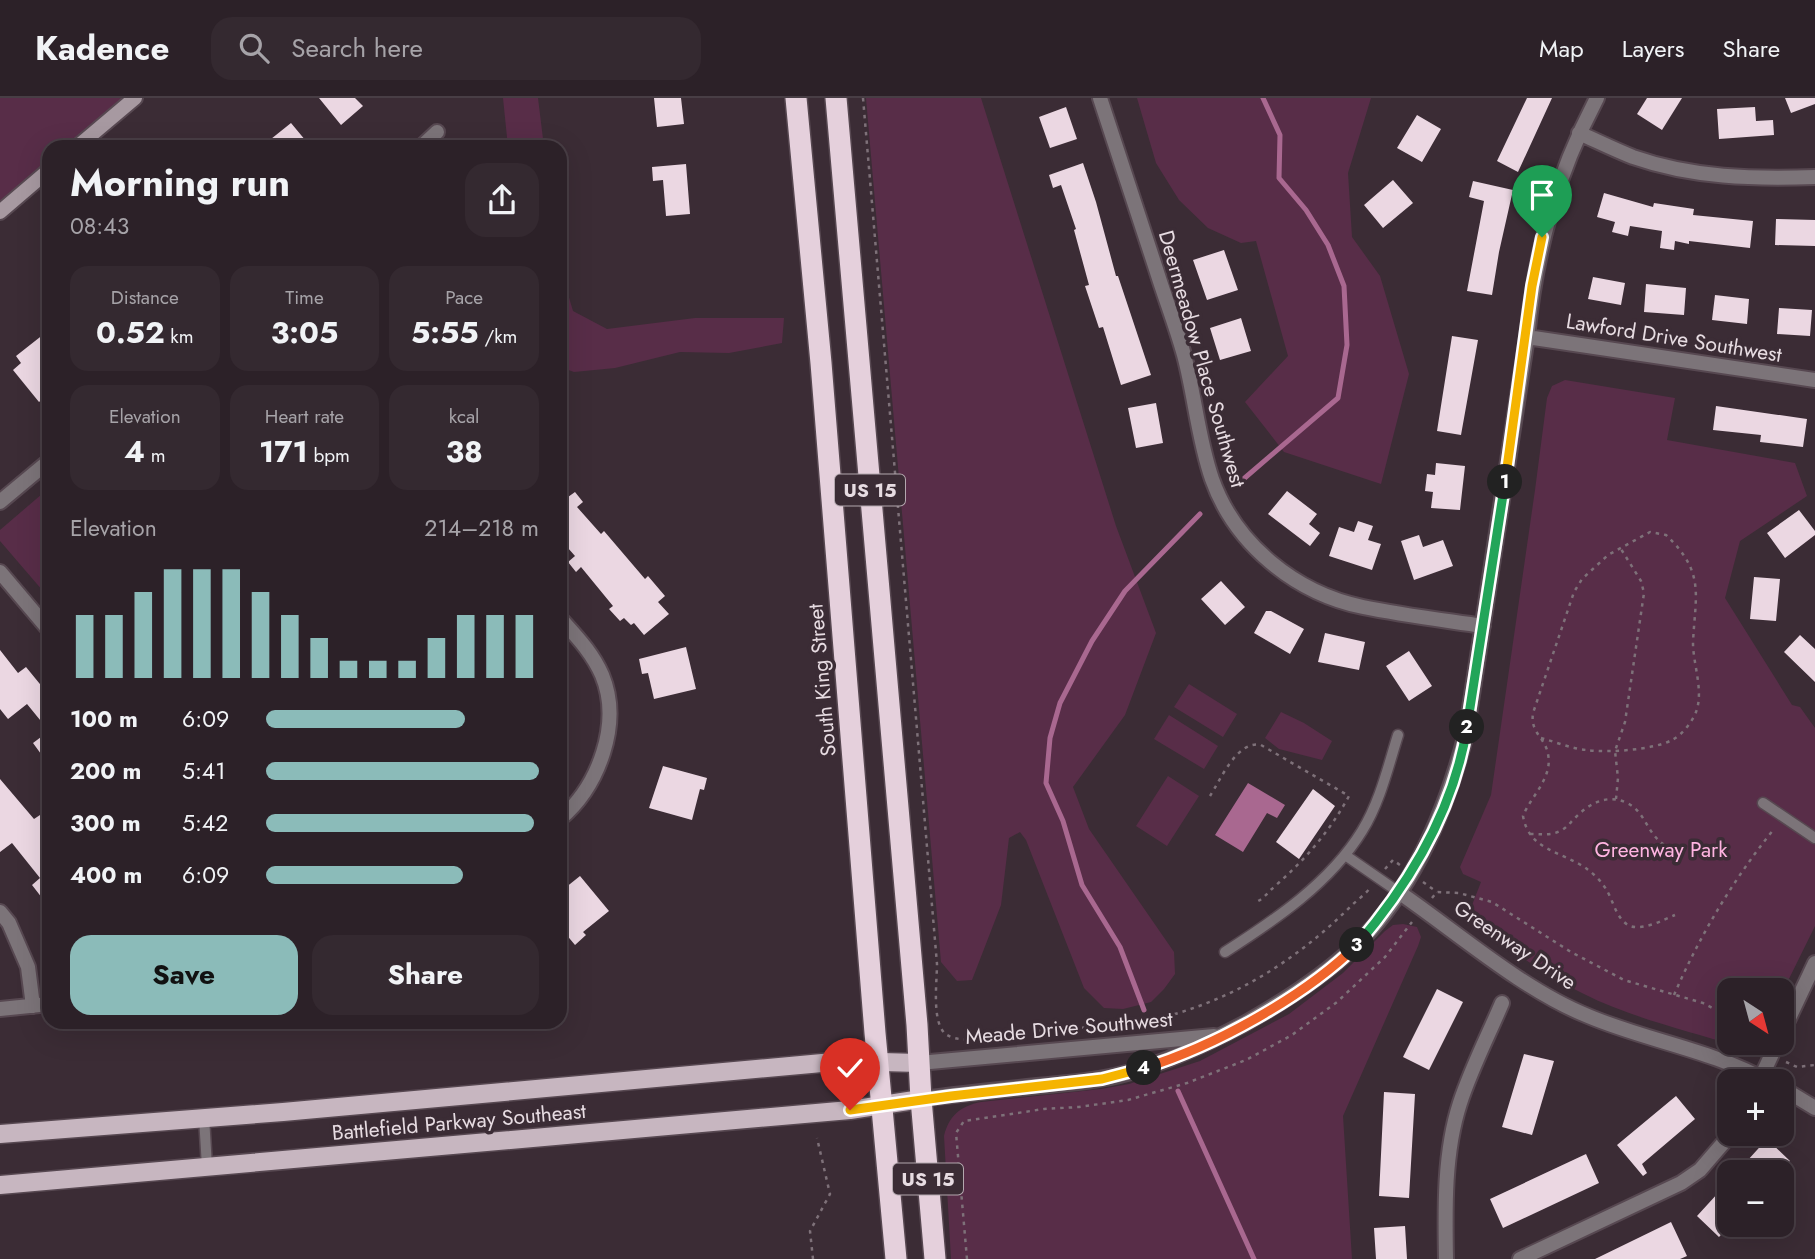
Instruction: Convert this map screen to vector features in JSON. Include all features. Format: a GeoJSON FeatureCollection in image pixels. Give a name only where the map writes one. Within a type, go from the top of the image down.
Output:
{"type":"FeatureCollection","features":[{"type":"Feature","properties":{"kind":"highway","name":"South King Street"},"geometry":{"type":"LineString","coordinates":[[796,98],[821,363],[896,1259]]}},
{"type":"Feature","properties":{"kind":"highway","name":"US 15"},"geometry":{"type":"LineString","coordinates":[[836,98],[935,1259]]}},
{"type":"Feature","properties":{"kind":"main road","name":"Battlefield Parkway Southeast"},"geometry":{"type":"LineString","coordinates":[[0,1135],[844,1061],[919,1063]]}},
{"type":"Feature","properties":{"kind":"main road","name":"Battlefield Parkway Southeast"},"geometry":{"type":"LineString","coordinates":[[0,1185],[884,1107],[921,1099]]}},
{"type":"Feature","properties":{"kind":"street"},"geometry":{"type":"LineString","coordinates":[[85,140],[135,98]]}},
{"type":"Feature","properties":{"kind":"street","name":"Deermeadow Place Southwest"},"geometry":{"type":"LineString","coordinates":[[1100,98],[1183,352],[1212,478],[1222,503],[1239,530],[1256,550],[1280,570],[1307,587],[1333,598],[1362,607],[1483,626]]}},
{"type":"Feature","properties":{"kind":"street","name":"Meade Drive Southwest"},"geometry":{"type":"LineString","coordinates":[[921,1099],[1102,1079],[1175,1058],[1289,998],[1324,974],[1355,947],[1399,892],[1442,811],[1466,734],[1527,337],[1532,286],[1542,237],[1556,190],[1579,133],[1597,98]]}},
{"type":"Feature","properties":{"kind":"street"},"geometry":{"type":"LineString","coordinates":[[428,140],[437,132]]}},
{"type":"Feature","properties":{"kind":"street"},"geometry":{"type":"LineString","coordinates":[[1579,133],[1633,157],[1714,176],[1755,179],[1815,177]]}},
{"type":"Feature","properties":{"kind":"street"},"geometry":{"type":"LineString","coordinates":[[0,212],[42,176]]}},
{"type":"Feature","properties":{"kind":"street","name":"Lawford Drive Southwest"},"geometry":{"type":"LineString","coordinates":[[1527,337],[1815,380]]}},
{"type":"Feature","properties":{"kind":"street"},"geometry":{"type":"LineString","coordinates":[[0,502],[42,467]]}},
{"type":"Feature","properties":{"kind":"street"},"geometry":{"type":"LineString","coordinates":[[0,572],[42,622]]}},
{"type":"Feature","properties":{"kind":"street"},"geometry":{"type":"LineString","coordinates":[[567,626],[588,649],[603,677],[609,707],[606,749],[591,780],[567,810]]}},
{"type":"Feature","properties":{"kind":"street","name":"Greenway Drive"},"geometry":{"type":"LineString","coordinates":[[1399,892],[1520,979],[1553,999],[1586,1016],[1722,1060],[1740,1069]]}},
{"type":"Feature","properties":{"kind":"street"},"geometry":{"type":"LineString","coordinates":[[0,912],[9,923],[28,967],[33,1006]]}},
{"type":"Feature","properties":{"kind":"street"},"geometry":{"type":"LineString","coordinates":[[1794,1008],[1815,964]]}},
{"type":"Feature","properties":{"kind":"street"},"geometry":{"type":"LineString","coordinates":[[1446,1259],[1446,1184],[1454,1124],[1460,1102],[1502,1003]]}},
{"type":"Feature","properties":{"kind":"street"},"geometry":{"type":"LineString","coordinates":[[0,1009],[42,1005]]}},
{"type":"Feature","properties":{"kind":"street","name":"Meade Drive Southwest"},"geometry":{"type":"LineString","coordinates":[[919,1063],[1223,1035]]}},
{"type":"Feature","properties":{"kind":"street"},"geometry":{"type":"LineString","coordinates":[[1794,1095],[1815,1108]]}},
{"type":"Feature","properties":{"kind":"street"},"geometry":{"type":"LineString","coordinates":[[1520,1259],[1681,1183],[1700,1170],[1721,1146]]}},
{"type":"Feature","properties":{"kind":"lane"},"geometry":{"type":"LineString","coordinates":[[1225,952],[1281,915],[1345,855],[1363,830],[1378,797],[1398,735]]}},
{"type":"Feature","properties":{"kind":"lane"},"geometry":{"type":"LineString","coordinates":[[1763,803],[1815,838]]}},
{"type":"Feature","properties":{"kind":"lane"},"geometry":{"type":"LineString","coordinates":[[1345,855],[1399,892]]}},
{"type":"Feature","properties":{"kind":"lane"},"geometry":{"type":"LineString","coordinates":[[204,1117],[206,1167]]}},
{"type":"Feature","properties":{"kind":"path"},"geometry":{"type":"LineString","coordinates":[[863,98],[937,964],[938,1022],[946,1034],[957,1039],[973,1040],[1027,1032],[1086,1028],[1174,1014],[1234,991],[1296,955],[1328,929],[1366,893],[1393,860],[1437,892],[1459,893],[1492,902],[1571,952],[1624,980],[1703,1003],[1717,1011]]}},
{"type":"Feature","properties":{"kind":"path"},"geometry":{"type":"LineString","coordinates":[[1541,738],[1585,750],[1615,751],[1672,740],[1691,721],[1698,698],[1693,655],[1697,590],[1689,565],[1667,535],[1650,532],[1620,548],[1592,568],[1574,592],[1533,713],[1534,729],[1548,753],[1548,767],[1544,780],[1523,816],[1529,834],[1536,843],[1561,854],[1598,879],[1629,926],[1636,928],[1675,915]]}},
{"type":"Feature","properties":{"kind":"path"},"geometry":{"type":"LineString","coordinates":[[1616,799],[1618,778],[1615,751],[1625,722],[1644,593],[1641,580],[1620,548]]}},
{"type":"Feature","properties":{"kind":"path"},"geometry":{"type":"LineString","coordinates":[[1210,796],[1241,749],[1254,743],[1349,796],[1335,822],[1316,847],[1265,898],[1254,903]]}},
{"type":"Feature","properties":{"kind":"path"},"geometry":{"type":"LineString","coordinates":[[1529,834],[1562,831],[1592,804],[1616,799],[1637,809],[1655,839],[1671,849]]}},
{"type":"Feature","properties":{"kind":"path"},"geometry":{"type":"LineString","coordinates":[[1674,995],[1715,912],[1774,829]]}},
{"type":"Feature","properties":{"kind":"path"},"geometry":{"type":"LineString","coordinates":[[967,1259],[956,1133],[964,1121],[1128,1100],[1187,1083],[1245,1060],[1292,1035],[1337,1002],[1385,957],[1437,892]]}},
{"type":"Feature","properties":{"kind":"path"},"geometry":{"type":"LineString","coordinates":[[813,1259],[810,1231],[831,1194],[817,1138]]}},
{"type":"Feature","properties":{"kind":"green space"},"geometry":{"type":"Polygon","coordinates":[[[0,98],[133,98],[84,140],[42,140],[42,176],[0,212],[0,98]]]}},
{"type":"Feature","properties":{"kind":"green space"},"geometry":{"type":"Polygon","coordinates":[[[503,98],[538,98],[543,140],[507,140],[503,98]]]}},
{"type":"Feature","properties":{"kind":"green space"},"geometry":{"type":"Polygon","coordinates":[[[866,98],[981,98],[1116,526],[1156,633],[1125,715],[1073,787],[1089,829],[1174,952],[1175,974],[1151,1002],[1123,1009],[1104,1008],[1084,988],[1026,840],[1020,832],[1009,838],[1001,905],[972,980],[957,981],[941,962],[866,98]]]}},
{"type":"Feature","properties":{"kind":"green space"},"geometry":{"type":"Polygon","coordinates":[[[1137,98],[1371,98],[1348,173],[1352,237],[1380,276],[1409,374],[1381,484],[1284,452],[1245,402],[1288,356],[1256,241],[1241,243],[1208,228],[1179,200],[1156,163],[1137,98]]]}},
{"type":"Feature","properties":{"kind":"green space"},"geometry":{"type":"Polygon","coordinates":[[[567,291],[573,311],[607,329],[695,318],[784,318],[782,343],[729,353],[680,352],[615,368],[574,372],[567,370],[567,291]]]}},
{"type":"Feature","properties":{"kind":"green space","name":"Greenway Park"},"geometry":{"type":"Polygon","coordinates":[[[1565,380],[1675,398],[1667,440],[1795,463],[1807,496],[1740,541],[1725,598],[1792,705],[1800,707],[1815,728],[1815,926],[1789,978],[1717,978],[1717,1040],[1620,1010],[1568,986],[1467,918],[1481,882],[1463,874],[1460,867],[1491,795],[1547,398],[1552,386],[1565,380]]]}},
{"type":"Feature","properties":{"kind":"green space"},"geometry":{"type":"Polygon","coordinates":[[[42,494],[42,590],[0,541],[0,530],[42,494]]]}},
{"type":"Feature","properties":{"kind":"green space"},"geometry":{"type":"Polygon","coordinates":[[[1189,684],[1237,714],[1223,737],[1174,707],[1189,684]]]}},
{"type":"Feature","properties":{"kind":"green space"},"geometry":{"type":"Polygon","coordinates":[[[1281,712],[1332,741],[1322,760],[1279,749],[1265,738],[1281,712]]]}},
{"type":"Feature","properties":{"kind":"green space"},"geometry":{"type":"Polygon","coordinates":[[[1169,715],[1218,746],[1204,769],[1154,739],[1169,715]]]}},
{"type":"Feature","properties":{"kind":"green space"},"geometry":{"type":"Polygon","coordinates":[[[1168,776],[1199,796],[1167,846],[1136,826],[1168,776]]]}},
{"type":"Feature","properties":{"kind":"green space"},"geometry":{"type":"Polygon","coordinates":[[[1393,925],[1417,927],[1421,937],[1343,1116],[1352,1259],[951,1259],[944,1136],[952,1118],[961,1109],[981,1102],[1129,1084],[1200,1061],[1289,1014],[1343,973],[1385,931],[1393,925]]]}},
{"type":"Feature","properties":{"kind":"shaded area"},"geometry":{"type":"Polygon","coordinates":[[[1248,783],[1285,805],[1277,818],[1267,813],[1243,852],[1215,835],[1248,783]]]}},
{"type":"Feature","properties":{"kind":"building"},"geometry":{"type":"Polygon","coordinates":[[[319,98],[355,98],[363,106],[341,125],[319,98]]]}},
{"type":"Feature","properties":{"kind":"building"},"geometry":{"type":"Polygon","coordinates":[[[654,98],[681,98],[684,124],[657,127],[654,98]]]}},
{"type":"Feature","properties":{"kind":"building"},"geometry":{"type":"Polygon","coordinates":[[[1527,98],[1552,98],[1518,172],[1497,161],[1527,98]]]}},
{"type":"Feature","properties":{"kind":"building"},"geometry":{"type":"Polygon","coordinates":[[[1647,98],[1682,98],[1662,130],[1637,114],[1647,98]]]}},
{"type":"Feature","properties":{"kind":"building"},"geometry":{"type":"Polygon","coordinates":[[[1785,98],[1815,98],[1815,104],[1791,113],[1785,98]]]}},
{"type":"Feature","properties":{"kind":"building"},"geometry":{"type":"Polygon","coordinates":[[[1066,107],[1077,139],[1050,148],[1039,117],[1066,107]]]}},
{"type":"Feature","properties":{"kind":"building"},"geometry":{"type":"Polygon","coordinates":[[[1755,107],[1756,121],[1773,120],[1774,135],[1719,139],[1717,109],[1755,107]]]}},
{"type":"Feature","properties":{"kind":"building"},"geometry":{"type":"Polygon","coordinates":[[[1417,115],[1441,129],[1422,162],[1397,148],[1417,115]]]}},
{"type":"Feature","properties":{"kind":"building"},"geometry":{"type":"Polygon","coordinates":[[[291,123],[305,140],[270,140],[291,123]]]}},
{"type":"Feature","properties":{"kind":"building"},"geometry":{"type":"Polygon","coordinates":[[[1083,163],[1116,276],[1151,375],[1121,385],[1103,327],[1099,328],[1085,286],[1089,285],[1074,230],[1076,229],[1061,185],[1053,188],[1049,175],[1083,163]]]}},
{"type":"Feature","properties":{"kind":"building"},"geometry":{"type":"Polygon","coordinates":[[[686,164],[690,214],[666,216],[663,180],[653,181],[652,167],[686,164]]]}},
{"type":"Feature","properties":{"kind":"building"},"geometry":{"type":"Polygon","coordinates":[[[1393,180],[1413,203],[1383,228],[1364,205],[1393,180]]]}},
{"type":"Feature","properties":{"kind":"building"},"geometry":{"type":"Polygon","coordinates":[[[1473,181],[1513,190],[1492,295],[1467,291],[1484,201],[1469,197],[1473,181]]]}},
{"type":"Feature","properties":{"kind":"building"},"geometry":{"type":"Polygon","coordinates":[[[1604,193],[1653,207],[1654,203],[1694,209],[1693,215],[1753,221],[1750,248],[1675,241],[1674,250],[1660,248],[1662,231],[1630,226],[1628,236],[1612,232],[1615,222],[1597,217],[1604,193]]]}},
{"type":"Feature","properties":{"kind":"building"},"geometry":{"type":"Polygon","coordinates":[[[1776,219],[1815,220],[1815,246],[1775,245],[1776,219]]]}},
{"type":"Feature","properties":{"kind":"building"},"geometry":{"type":"Polygon","coordinates":[[[1224,250],[1238,290],[1207,300],[1193,260],[1224,250]]]}},
{"type":"Feature","properties":{"kind":"building"},"geometry":{"type":"Polygon","coordinates":[[[1593,277],[1625,283],[1621,305],[1588,299],[1593,277]]]}},
{"type":"Feature","properties":{"kind":"building"},"geometry":{"type":"Polygon","coordinates":[[[1646,284],[1686,288],[1684,315],[1644,312],[1646,284]]]}},
{"type":"Feature","properties":{"kind":"building"},"geometry":{"type":"Polygon","coordinates":[[[1715,295],[1749,299],[1747,324],[1712,320],[1715,295]]]}},
{"type":"Feature","properties":{"kind":"building"},"geometry":{"type":"Polygon","coordinates":[[[1779,308],[1812,310],[1810,336],[1777,334],[1779,308]]]}},
{"type":"Feature","properties":{"kind":"building"},"geometry":{"type":"Polygon","coordinates":[[[1241,318],[1251,351],[1220,360],[1210,328],[1241,318]]]}},
{"type":"Feature","properties":{"kind":"building"},"geometry":{"type":"Polygon","coordinates":[[[42,336],[42,400],[39,402],[13,370],[21,363],[16,356],[42,336]]]}},
{"type":"Feature","properties":{"kind":"building"},"geometry":{"type":"Polygon","coordinates":[[[1452,336],[1478,340],[1461,435],[1437,431],[1452,336]]]}},
{"type":"Feature","properties":{"kind":"building"},"geometry":{"type":"Polygon","coordinates":[[[1156,403],[1163,443],[1136,448],[1128,408],[1156,403]]]}},
{"type":"Feature","properties":{"kind":"building"},"geometry":{"type":"Polygon","coordinates":[[[1716,406],[1807,419],[1803,447],[1760,442],[1761,435],[1713,430],[1716,406]]]}},
{"type":"Feature","properties":{"kind":"building"},"geometry":{"type":"Polygon","coordinates":[[[1436,463],[1465,466],[1460,510],[1431,508],[1433,492],[1425,491],[1427,474],[1435,475],[1436,463]]]}},
{"type":"Feature","properties":{"kind":"building"},"geometry":{"type":"Polygon","coordinates":[[[1287,491],[1317,514],[1309,524],[1320,533],[1310,546],[1268,514],[1287,491]]]}},
{"type":"Feature","properties":{"kind":"building"},"geometry":{"type":"Polygon","coordinates":[[[575,492],[583,502],[577,507],[601,534],[604,531],[645,579],[648,576],[665,596],[658,602],[669,614],[644,635],[634,623],[631,625],[624,618],[620,621],[609,609],[613,606],[581,567],[576,572],[568,562],[575,556],[567,547],[567,496],[575,492]]]}},
{"type":"Feature","properties":{"kind":"building"},"geometry":{"type":"Polygon","coordinates":[[[1799,510],[1815,531],[1815,535],[1785,558],[1767,533],[1799,510]]]}},
{"type":"Feature","properties":{"kind":"building"},"geometry":{"type":"Polygon","coordinates":[[[1358,521],[1373,526],[1368,540],[1381,544],[1372,570],[1329,556],[1339,527],[1354,532],[1358,521]]]}},
{"type":"Feature","properties":{"kind":"building"},"geometry":{"type":"Polygon","coordinates":[[[1419,535],[1423,547],[1443,540],[1453,566],[1414,580],[1401,541],[1419,535]]]}},
{"type":"Feature","properties":{"kind":"building"},"geometry":{"type":"Polygon","coordinates":[[[1754,577],[1780,579],[1776,621],[1750,619],[1754,577]]]}},
{"type":"Feature","properties":{"kind":"building"},"geometry":{"type":"Polygon","coordinates":[[[1221,581],[1245,607],[1225,625],[1201,599],[1221,581]]]}},
{"type":"Feature","properties":{"kind":"building"},"geometry":{"type":"Polygon","coordinates":[[[1266,611],[1271,611],[1304,629],[1290,654],[1254,633],[1266,611]]]}},
{"type":"Feature","properties":{"kind":"building"},"geometry":{"type":"Polygon","coordinates":[[[1325,633],[1365,642],[1359,670],[1318,662],[1325,633]]]}},
{"type":"Feature","properties":{"kind":"building"},"geometry":{"type":"Polygon","coordinates":[[[1800,635],[1815,649],[1815,682],[1784,652],[1800,635]]]}},
{"type":"Feature","properties":{"kind":"building"},"geometry":{"type":"Polygon","coordinates":[[[686,647],[696,689],[654,699],[648,673],[642,674],[639,659],[686,647]]]}},
{"type":"Feature","properties":{"kind":"building"},"geometry":{"type":"Polygon","coordinates":[[[0,650],[18,673],[26,667],[42,687],[42,722],[27,704],[8,719],[0,709],[0,650]]]}},
{"type":"Feature","properties":{"kind":"building"},"geometry":{"type":"Polygon","coordinates":[[[1409,651],[1432,686],[1409,701],[1386,666],[1409,651]]]}},
{"type":"Feature","properties":{"kind":"building"},"geometry":{"type":"Polygon","coordinates":[[[42,736],[42,755],[33,743],[42,736]]]}},
{"type":"Feature","properties":{"kind":"building"},"geometry":{"type":"Polygon","coordinates":[[[663,766],[707,778],[704,790],[700,789],[692,820],[649,808],[663,766]]]}},
{"type":"Feature","properties":{"kind":"building"},"geometry":{"type":"Polygon","coordinates":[[[0,779],[34,819],[40,815],[42,818],[42,898],[32,885],[40,878],[12,843],[0,852],[0,779]]]}},
{"type":"Feature","properties":{"kind":"building"},"geometry":{"type":"Polygon","coordinates":[[[1313,789],[1335,806],[1299,859],[1276,842],[1313,789]]]}},
{"type":"Feature","properties":{"kind":"building"},"geometry":{"type":"Polygon","coordinates":[[[580,876],[609,911],[583,932],[586,935],[575,945],[567,935],[567,886],[580,876]]]}},
{"type":"Feature","properties":{"kind":"building"},"geometry":{"type":"Polygon","coordinates":[[[1437,989],[1463,1002],[1429,1070],[1403,1057],[1437,989]]]}},
{"type":"Feature","properties":{"kind":"building"},"geometry":{"type":"Polygon","coordinates":[[[1524,1054],[1554,1061],[1532,1135],[1502,1127],[1524,1054]]]}},
{"type":"Feature","properties":{"kind":"building"},"geometry":{"type":"Polygon","coordinates":[[[1384,1092],[1415,1094],[1409,1198],[1379,1196],[1384,1092]]]}},
{"type":"Feature","properties":{"kind":"building"},"geometry":{"type":"Polygon","coordinates":[[[1676,1096],[1695,1119],[1642,1164],[1647,1173],[1643,1176],[1617,1145],[1676,1096]]]}},
{"type":"Feature","properties":{"kind":"building"},"geometry":{"type":"Polygon","coordinates":[[[1761,1146],[1774,1146],[1789,1160],[1748,1160],[1761,1146]]]}},
{"type":"Feature","properties":{"kind":"building"},"geometry":{"type":"Polygon","coordinates":[[[1586,1154],[1599,1183],[1503,1228],[1490,1199],[1586,1154]]]}},
{"type":"Feature","properties":{"kind":"building"},"geometry":{"type":"Polygon","coordinates":[[[1717,1194],[1717,1235],[1697,1216],[1717,1194]]]}},
{"type":"Feature","properties":{"kind":"building"},"geometry":{"type":"Polygon","coordinates":[[[1671,1222],[1687,1256],[1680,1259],[1595,1259],[1671,1222]]]}},
{"type":"Feature","properties":{"kind":"building"},"geometry":{"type":"Polygon","coordinates":[[[1405,1226],[1407,1259],[1376,1259],[1374,1228],[1405,1226]]]}},
{"type":"Feature","properties":{"kind":"waterway"},"geometry":{"type":"LineString","coordinates":[[1240,482],[1338,398],[1347,345],[1344,286],[1328,245],[1306,210],[1279,178],[1280,135],[1263,98]]}},
{"type":"Feature","properties":{"kind":"waterway"},"geometry":{"type":"LineString","coordinates":[[1144,1010],[1120,947],[1082,885],[1063,821],[1046,783],[1050,738],[1060,703],[1092,641],[1125,591],[1200,514]]}},
{"type":"Feature","properties":{"kind":"waterway"},"geometry":{"type":"LineString","coordinates":[[1178,1091],[1254,1259]]}},
{"type":"Feature","properties":{"kind":"route"},"geometry":{"type":"LineString","coordinates":[[850,1110],[884,1107],[921,1099],[1102,1079],[1127,1074],[1175,1058],[1255,1018],[1324,974],[1355,947],[1382,915],[1399,892],[1442,811],[1466,734],[1527,337],[1532,286],[1542,237]]}}]}
